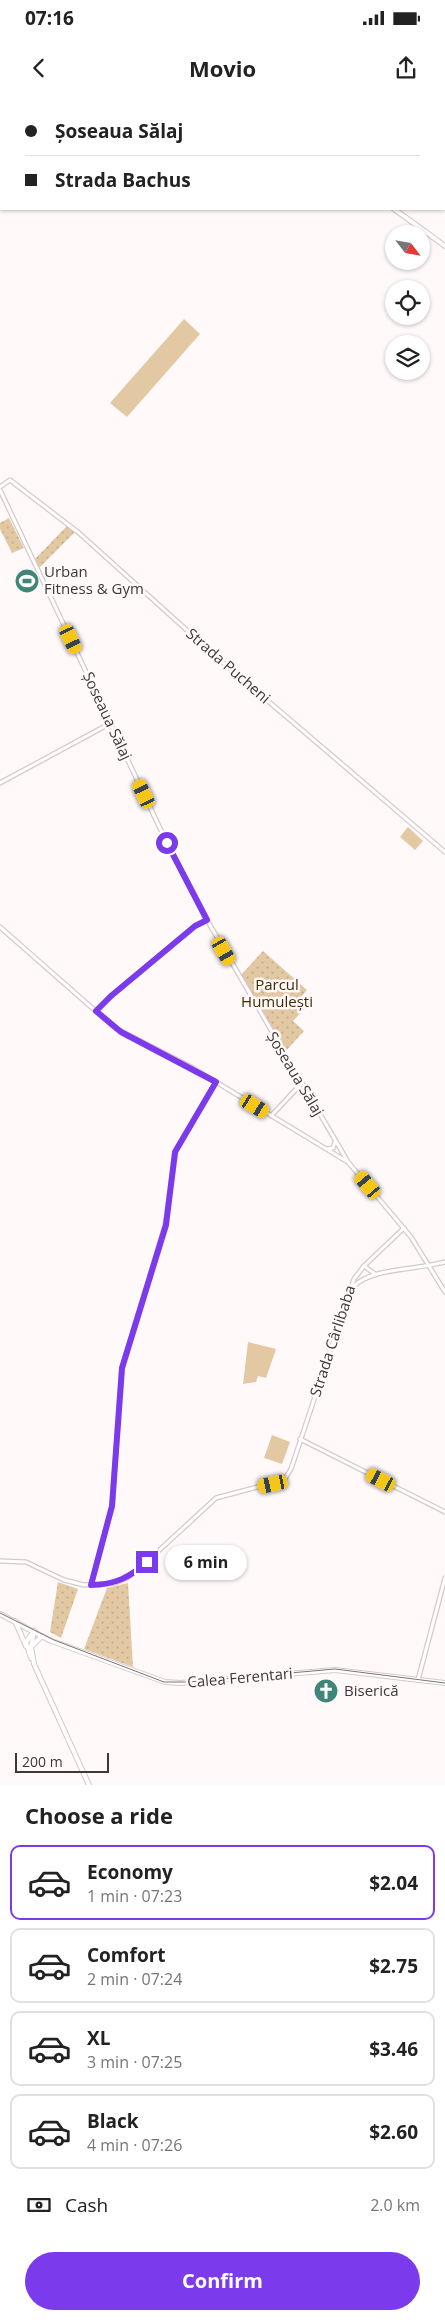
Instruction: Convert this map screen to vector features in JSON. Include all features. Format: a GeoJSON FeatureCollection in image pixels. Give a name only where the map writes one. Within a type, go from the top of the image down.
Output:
{"type":"FeatureCollection","features":[{"type":"Feature","properties":{"kind":"main road"},"geometry":{"type":"LineString","coordinates":[[395,210],[445,246]]}},
{"type":"Feature","properties":{"kind":"main road","name":"Calea Ferentari"},"geometry":{"type":"LineString","coordinates":[[0,1614],[42,1636],[168,1683],[330,1670],[445,1684]]}},
{"type":"Feature","properties":{"kind":"main road"},"geometry":{"type":"LineString","coordinates":[[15,1621],[29,1648],[34,1664],[89,1785]]}},
{"type":"Feature","properties":{"kind":"main road"},"geometry":{"type":"LineString","coordinates":[[29,1648],[34,1632]]}},
{"type":"Feature","properties":{"kind":"main road"},"geometry":{"type":"LineString","coordinates":[[29,1648],[42,1636]]}},
{"type":"Feature","properties":{"kind":"street","name":"Strada Pucheni"},"geometry":{"type":"LineString","coordinates":[[0,489],[10,480],[79,533],[220,660],[445,852]]}},
{"type":"Feature","properties":{"kind":"street","name":"Șoseaua Sălaj"},"geometry":{"type":"LineString","coordinates":[[0,489],[167,843],[207,920],[348,1162],[404,1228],[445,1292]]}},
{"type":"Feature","properties":{"kind":"street"},"geometry":{"type":"LineString","coordinates":[[0,783],[111,723]]}},
{"type":"Feature","properties":{"kind":"street"},"geometry":{"type":"LineString","coordinates":[[96,1011],[111,996],[195,926],[207,920]]}},
{"type":"Feature","properties":{"kind":"street"},"geometry":{"type":"LineString","coordinates":[[0,927],[121,1032],[216,1082],[348,1162]]}},
{"type":"Feature","properties":{"kind":"street"},"geometry":{"type":"LineString","coordinates":[[0,1561],[26,1562],[68,1582],[91,1585],[112,1506],[122,1368],[166,1225],[175,1152],[216,1082]]}},
{"type":"Feature","properties":{"kind":"street"},"geometry":{"type":"LineString","coordinates":[[271,1116],[301,1084]]}},
{"type":"Feature","properties":{"kind":"street"},"geometry":{"type":"LineString","coordinates":[[326,1149],[333,1148],[335,1140]]}},
{"type":"Feature","properties":{"kind":"street","name":"Strada Cârlibaba"},"geometry":{"type":"LineString","coordinates":[[91,1585],[108,1584],[127,1578],[219,1496],[280,1483],[286,1478],[290,1471],[354,1279],[364,1266],[404,1228]]}},
{"type":"Feature","properties":{"kind":"street"},"geometry":{"type":"LineString","coordinates":[[352,1287],[375,1274],[445,1262]]}},
{"type":"Feature","properties":{"kind":"street"},"geometry":{"type":"LineString","coordinates":[[364,1266],[375,1274]]}},
{"type":"Feature","properties":{"kind":"street"},"geometry":{"type":"LineString","coordinates":[[300,1439],[445,1512]]}},
{"type":"Feature","properties":{"kind":"street"},"geometry":{"type":"LineString","coordinates":[[418,1680],[445,1578]]}},
{"type":"Feature","properties":{"kind":"green space"},"geometry":{"type":"Polygon","coordinates":[[[184,319],[200,334],[127,417],[110,403],[184,319]]]}},
{"type":"Feature","properties":{"kind":"green space"},"geometry":{"type":"Polygon","coordinates":[[[9,518],[24,548],[12,553],[0,529],[0,523],[9,518]]]}},
{"type":"Feature","properties":{"kind":"green space"},"geometry":{"type":"Polygon","coordinates":[[[67,526],[75,532],[39,568],[35,559],[67,526]]]}},
{"type":"Feature","properties":{"kind":"green space"},"geometry":{"type":"Polygon","coordinates":[[[408,827],[423,841],[415,850],[400,837],[408,827]]]}},
{"type":"Feature","properties":{"kind":"green space","name":"Parcul Humulești"},"geometry":{"type":"Polygon","coordinates":[[[263,951],[307,990],[298,1001],[305,1008],[293,1021],[304,1031],[285,1052],[241,975],[263,951]]]}},
{"type":"Feature","properties":{"kind":"green space"},"geometry":{"type":"Polygon","coordinates":[[[248,1342],[276,1349],[266,1378],[258,1376],[256,1382],[243,1384],[248,1342]]]}},
{"type":"Feature","properties":{"kind":"green space"},"geometry":{"type":"Polygon","coordinates":[[[272,1435],[290,1442],[282,1464],[264,1458],[272,1435]]]}},
{"type":"Feature","properties":{"kind":"green space"},"geometry":{"type":"Polygon","coordinates":[[[58,1582],[78,1589],[61,1638],[50,1632],[58,1582]]]}},
{"type":"Feature","properties":{"kind":"green space"},"geometry":{"type":"Polygon","coordinates":[[[128,1583],[133,1667],[84,1649],[107,1588],[128,1583]]]}},
{"type":"Feature","properties":{"kind":"tram line"},"geometry":{"type":"LineString","coordinates":[[0,1613],[54,1640],[164,1682],[189,1682],[335,1669],[445,1683]]}},
{"type":"Feature","properties":{"kind":"place","name":"Urban Fitness & Gym"},"geometry":{"type":"Point","coordinates":[27,581]}},
{"type":"Feature","properties":{"kind":"place","name":"Biserică"},"geometry":{"type":"Point","coordinates":[326,1691]}},
{"type":"Feature","properties":{"kind":"route"},"geometry":{"type":"LineString","coordinates":[[147,1562],[127,1578],[115,1583],[91,1585],[112,1506],[120,1376],[129,1341],[166,1225],[175,1152],[216,1082],[194,1068],[121,1032],[96,1011],[111,996],[195,926],[207,920],[167,843]]}}]}
